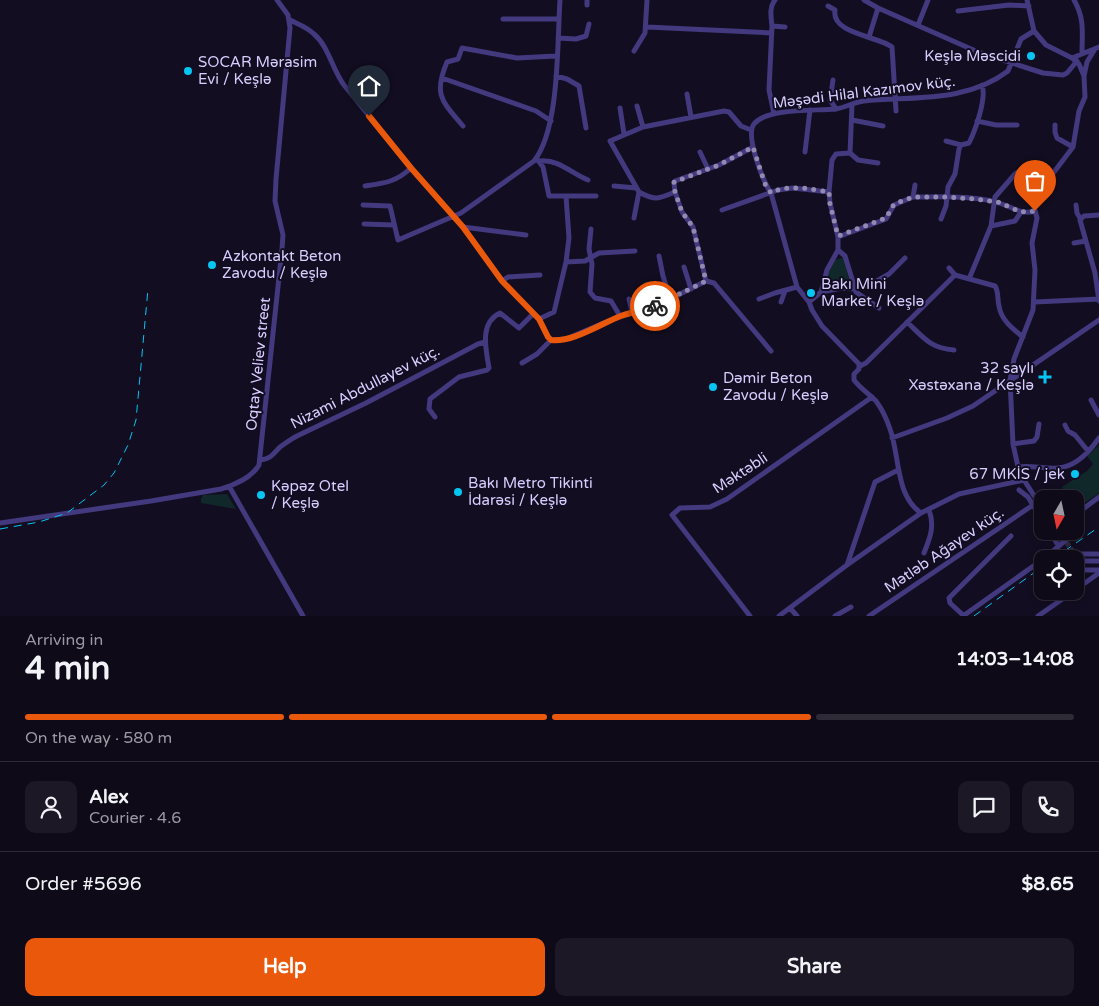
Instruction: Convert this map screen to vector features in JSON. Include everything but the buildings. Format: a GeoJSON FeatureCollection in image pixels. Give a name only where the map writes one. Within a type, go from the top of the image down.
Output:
{"type":"FeatureCollection","features":[{"type":"Feature","properties":{"kind":"street"},"geometry":{"type":"LineString","coordinates":[[278,0],[290,20],[310,30],[323,44],[338,77],[344,85],[411,168],[463,227],[502,281],[532,314],[539,319],[551,340]]}},
{"type":"Feature","properties":{"kind":"street"},"geometry":{"type":"LineString","coordinates":[[363,206],[390,206],[398,240],[470,208],[538,160],[551,121],[556,76],[560,0]]}},
{"type":"Feature","properties":{"kind":"street"},"geometry":{"type":"LineString","coordinates":[[634,52],[645,33],[647,0]]}},
{"type":"Feature","properties":{"kind":"street"},"geometry":{"type":"LineString","coordinates":[[774,114],[770,90],[771,8],[775,0]]}},
{"type":"Feature","properties":{"kind":"street"},"geometry":{"type":"LineString","coordinates":[[864,0],[978,52],[1043,73],[1057,75],[1067,73],[1082,53],[1097,48]]}},
{"type":"Feature","properties":{"kind":"street"},"geometry":{"type":"LineString","coordinates":[[918,25],[928,0]]}},
{"type":"Feature","properties":{"kind":"street"},"geometry":{"type":"LineString","coordinates":[[1027,0],[1034,31],[1046,45],[1075,60],[1084,76]]}},
{"type":"Feature","properties":{"kind":"street"},"geometry":{"type":"LineString","coordinates":[[1076,0],[1082,19],[1082,53]]}},
{"type":"Feature","properties":{"kind":"street"},"geometry":{"type":"LineString","coordinates":[[958,11],[1009,5],[1029,6]]}},
{"type":"Feature","properties":{"kind":"street"},"geometry":{"type":"LineString","coordinates":[[828,6],[836,10],[834,16],[836,20],[846,28],[892,47],[896,111]]}},
{"type":"Feature","properties":{"kind":"street"},"geometry":{"type":"LineString","coordinates":[[869,37],[878,8]]}},
{"type":"Feature","properties":{"kind":"street"},"geometry":{"type":"LineString","coordinates":[[503,19],[558,19]]}},
{"type":"Feature","properties":{"kind":"street","name":"Oqtay Veliev street"},"geometry":{"type":"LineString","coordinates":[[261,460],[283,242],[275,201],[290,20]]}},
{"type":"Feature","properties":{"kind":"street"},"geometry":{"type":"LineString","coordinates":[[558,38],[582,38],[586,36],[589,24]]}},
{"type":"Feature","properties":{"kind":"street"},"geometry":{"type":"LineString","coordinates":[[772,26],[785,27]]}},
{"type":"Feature","properties":{"kind":"street"},"geometry":{"type":"LineString","coordinates":[[646,27],[772,33]]}},
{"type":"Feature","properties":{"kind":"street","name":"Məşədi Hilal Kazımov küç."},"geometry":{"type":"LineString","coordinates":[[751,130],[757,121],[774,114],[836,109],[862,101],[950,95],[982,85],[1006,73],[1021,39],[1034,31]]}},
{"type":"Feature","properties":{"kind":"street"},"geometry":{"type":"LineString","coordinates":[[463,126],[441,98],[440,87],[447,62],[458,59],[462,48],[517,58],[556,56]]}},
{"type":"Feature","properties":{"kind":"street"},"geometry":{"type":"LineString","coordinates":[[1034,496],[1018,467],[1013,444],[1010,380],[1014,360],[1032,316],[1035,302],[1035,270],[1032,243],[1037,221],[1035,211],[1036,198],[1073,147],[1079,111],[1085,97],[1084,76],[1087,62],[1097,48]]}},
{"type":"Feature","properties":{"kind":"street"},"geometry":{"type":"LineString","coordinates":[[556,76],[567,79],[579,86],[586,128]]}},
{"type":"Feature","properties":{"kind":"street"},"geometry":{"type":"LineString","coordinates":[[442,78],[536,111],[551,121]]}},
{"type":"Feature","properties":{"kind":"street"},"geometry":{"type":"LineString","coordinates":[[833,80],[830,100],[836,109]]}},
{"type":"Feature","properties":{"kind":"street"},"geometry":{"type":"LineString","coordinates":[[946,141],[961,145],[969,143],[984,92],[982,85]]}},
{"type":"Feature","properties":{"kind":"street"},"geometry":{"type":"LineString","coordinates":[[687,94],[691,117]]}},
{"type":"Feature","properties":{"kind":"street"},"geometry":{"type":"LineString","coordinates":[[850,153],[852,105]]}},
{"type":"Feature","properties":{"kind":"street"},"geometry":{"type":"LineString","coordinates":[[637,106],[643,127]]}},
{"type":"Feature","properties":{"kind":"street"},"geometry":{"type":"LineString","coordinates":[[620,108],[624,134]]}},
{"type":"Feature","properties":{"kind":"street"},"geometry":{"type":"LineString","coordinates":[[805,152],[810,110]]}},
{"type":"Feature","properties":{"kind":"street"},"geometry":{"type":"LineString","coordinates":[[634,218],[638,190],[610,141],[643,127],[727,111],[737,123],[751,130],[753,147],[765,184],[771,193],[797,288],[809,302],[822,326],[860,366]]}},
{"type":"Feature","properties":{"kind":"street"},"geometry":{"type":"LineString","coordinates":[[852,120],[883,126]]}},
{"type":"Feature","properties":{"kind":"street"},"geometry":{"type":"LineString","coordinates":[[977,121],[996,125],[1017,125]]}},
{"type":"Feature","properties":{"kind":"street"},"geometry":{"type":"LineString","coordinates":[[1055,125],[1057,138],[1073,147]]}},
{"type":"Feature","properties":{"kind":"street"},"geometry":{"type":"LineString","coordinates":[[941,219],[946,206],[949,184],[956,174],[958,149],[961,145]]}},
{"type":"Feature","properties":{"kind":"street"},"geometry":{"type":"LineString","coordinates":[[706,281],[693,227],[682,212],[675,192],[675,180],[708,170],[753,147]]}},
{"type":"Feature","properties":{"kind":"street"},"geometry":{"type":"LineString","coordinates":[[700,152],[708,170]]}},
{"type":"Feature","properties":{"kind":"street"},"geometry":{"type":"LineString","coordinates":[[821,292],[827,270],[838,250],[838,236],[829,192],[833,157],[838,154],[850,153],[858,160],[878,162]]}},
{"type":"Feature","properties":{"kind":"street"},"geometry":{"type":"LineString","coordinates":[[538,160],[551,161],[588,180]]}},
{"type":"Feature","properties":{"kind":"street"},"geometry":{"type":"LineString","coordinates":[[538,160],[543,167],[548,195],[596,196]]}},
{"type":"Feature","properties":{"kind":"street"},"geometry":{"type":"LineString","coordinates":[[365,186],[393,181],[402,177],[411,168]]}},
{"type":"Feature","properties":{"kind":"street"},"geometry":{"type":"LineString","coordinates":[[970,279],[991,226],[994,202],[999,192],[1018,172],[1027,174],[1034,171],[1048,180]]}},
{"type":"Feature","properties":{"kind":"street"},"geometry":{"type":"LineString","coordinates":[[913,197],[915,185]]}},
{"type":"Feature","properties":{"kind":"street"},"geometry":{"type":"LineString","coordinates":[[614,186],[638,190],[646,196],[658,199],[675,192]]}},
{"type":"Feature","properties":{"kind":"street"},"geometry":{"type":"LineString","coordinates":[[722,210],[778,190],[793,188],[829,192]]}},
{"type":"Feature","properties":{"kind":"street"},"geometry":{"type":"LineString","coordinates":[[539,319],[554,312],[566,262],[569,227],[566,196]]}},
{"type":"Feature","properties":{"kind":"street"},"geometry":{"type":"LineString","coordinates":[[838,236],[886,218],[894,204],[913,197],[946,197],[994,202],[1021,212],[1035,211]]}},
{"type":"Feature","properties":{"kind":"street"},"geometry":{"type":"LineString","coordinates":[[1035,302],[1099,300],[1076,205]]}},
{"type":"Feature","properties":{"kind":"street"},"geometry":{"type":"LineString","coordinates":[[991,226],[1015,221],[1021,212]]}},
{"type":"Feature","properties":{"kind":"street"},"geometry":{"type":"LineString","coordinates":[[1080,218],[1084,216],[1099,216]]}},
{"type":"Feature","properties":{"kind":"street"},"geometry":{"type":"LineString","coordinates":[[364,224],[394,226]]}},
{"type":"Feature","properties":{"kind":"street"},"geometry":{"type":"LineString","coordinates":[[463,227],[526,235]]}},
{"type":"Feature","properties":{"kind":"street"},"geometry":{"type":"LineString","coordinates":[[591,229],[590,258],[592,264],[590,280],[592,295],[611,301],[620,316]]}},
{"type":"Feature","properties":{"kind":"street"},"geometry":{"type":"LineString","coordinates":[[1074,244],[1086,241]]}},
{"type":"Feature","properties":{"kind":"street"},"geometry":{"type":"LineString","coordinates":[[838,250],[846,256],[854,289],[858,294],[879,308]]}},
{"type":"Feature","properties":{"kind":"street"},"geometry":{"type":"LineString","coordinates":[[566,262],[580,262],[599,253],[635,251]]}},
{"type":"Feature","properties":{"kind":"street"},"geometry":{"type":"LineString","coordinates":[[659,256],[670,299]]}},
{"type":"Feature","properties":{"kind":"street"},"geometry":{"type":"LineString","coordinates":[[809,302],[821,292],[842,288],[854,289],[875,282],[889,274],[905,258]]}},
{"type":"Feature","properties":{"kind":"street"},"geometry":{"type":"LineString","coordinates":[[684,267],[691,289]]}},
{"type":"Feature","properties":{"kind":"street"},"geometry":{"type":"LineString","coordinates":[[949,268],[955,275],[995,286],[998,292],[998,305],[1002,316],[1023,337]]}},
{"type":"Feature","properties":{"kind":"street"},"geometry":{"type":"LineString","coordinates":[[502,281],[508,277],[540,275]]}},
{"type":"Feature","properties":{"kind":"street"},"geometry":{"type":"LineString","coordinates":[[921,514],[909,499],[898,470],[892,438],[881,409],[872,397],[854,380],[854,374],[860,366],[866,363],[955,275]]}},
{"type":"Feature","properties":{"kind":"street"},"geometry":{"type":"LineString","coordinates":[[522,363],[537,354],[551,340],[566,339],[620,316],[649,308],[706,281],[714,283],[771,351]]}},
{"type":"Feature","properties":{"kind":"street"},"geometry":{"type":"LineString","coordinates":[[759,299],[774,292],[797,288]]}},
{"type":"Feature","properties":{"kind":"street"},"geometry":{"type":"LineString","coordinates":[[781,302],[785,291]]}},
{"type":"Feature","properties":{"kind":"street"},"geometry":{"type":"LineString","coordinates":[[629,299],[632,312]]}},
{"type":"Feature","properties":{"kind":"street"},"geometry":{"type":"LineString","coordinates":[[434,417],[429,409],[430,399],[454,380],[489,368],[485,342],[488,323],[498,314],[503,314],[519,328],[532,314]]}},
{"type":"Feature","properties":{"kind":"street"},"geometry":{"type":"LineString","coordinates":[[892,438],[947,418],[973,406],[1099,320]]}},
{"type":"Feature","properties":{"kind":"street"},"geometry":{"type":"LineString","coordinates":[[907,322],[934,346],[941,349],[954,350]]}},
{"type":"Feature","properties":{"kind":"street","name":"Nizami Abdullayev küç."},"geometry":{"type":"LineString","coordinates":[[261,460],[276,454],[287,442],[298,436],[485,342]]}},
{"type":"Feature","properties":{"kind":"street","name":"Məktəbli"},"geometry":{"type":"LineString","coordinates":[[750,616],[672,515],[680,508],[710,507],[727,499],[872,397]]}},
{"type":"Feature","properties":{"kind":"street"},"geometry":{"type":"LineString","coordinates":[[1091,400],[1099,414]]}},
{"type":"Feature","properties":{"kind":"street"},"geometry":{"type":"LineString","coordinates":[[1013,444],[1034,441],[1038,437],[1039,424]]}},
{"type":"Feature","properties":{"kind":"street"},"geometry":{"type":"LineString","coordinates":[[1065,425],[1066,429],[1075,434],[1088,450]]}},
{"type":"Feature","properties":{"kind":"street"},"geometry":{"type":"LineString","coordinates":[[1018,467],[1058,468],[1066,466],[1073,463],[1099,438]]}},
{"type":"Feature","properties":{"kind":"street"},"geometry":{"type":"LineString","coordinates":[[0,523],[151,501],[229,486],[253,472],[260,465],[261,460]]}},
{"type":"Feature","properties":{"kind":"street"},"geometry":{"type":"LineString","coordinates":[[847,566],[873,485],[878,479],[898,470]]}},
{"type":"Feature","properties":{"kind":"street"},"geometry":{"type":"LineString","coordinates":[[778,616],[921,514],[959,494],[1024,480]]}},
{"type":"Feature","properties":{"kind":"street"},"geometry":{"type":"LineString","coordinates":[[229,486],[303,616]]}},
{"type":"Feature","properties":{"kind":"street"},"geometry":{"type":"LineString","coordinates":[[1019,490],[1028,497],[1034,508]]}},
{"type":"Feature","properties":{"kind":"street"},"geometry":{"type":"LineString","coordinates":[[1084,508],[1099,497]]}},
{"type":"Feature","properties":{"kind":"street","name":"Mətləb Ağayev küç."},"geometry":{"type":"LineString","coordinates":[[869,616],[1032,505]]}},
{"type":"Feature","properties":{"kind":"street","name":"Mətləb Ağayev küç."},"geometry":{"type":"LineString","coordinates":[[924,554],[932,529],[932,519],[929,510]]}},
{"type":"Feature","properties":{"kind":"street","name":"Mətləb Ağayev küç."},"geometry":{"type":"LineString","coordinates":[[1011,536],[949,598],[950,602],[963,616],[1034,565]]}},
{"type":"Feature","properties":{"kind":"street"},"geometry":{"type":"LineString","coordinates":[[1055,540],[1058,545]]}},
{"type":"Feature","properties":{"kind":"street","name":"Mətləb Ağayev küç."},"geometry":{"type":"LineString","coordinates":[[1053,550],[1065,540]]}},
{"type":"Feature","properties":{"kind":"street"},"geometry":{"type":"LineString","coordinates":[[1084,553],[1099,554]]}},
{"type":"Feature","properties":{"kind":"street"},"geometry":{"type":"LineString","coordinates":[[1084,561],[1099,561]]}},
{"type":"Feature","properties":{"kind":"street"},"geometry":{"type":"LineString","coordinates":[[1084,570],[1099,572]]}},
{"type":"Feature","properties":{"kind":"street"},"geometry":{"type":"LineString","coordinates":[[1084,583],[1099,572]]}},
{"type":"Feature","properties":{"kind":"street"},"geometry":{"type":"LineString","coordinates":[[1038,616],[1061,600]]}},
{"type":"Feature","properties":{"kind":"street"},"geometry":{"type":"LineString","coordinates":[[835,616],[850,607]]}},
{"type":"Feature","properties":{"kind":"street"},"geometry":{"type":"LineString","coordinates":[[790,608],[797,616]]}},
{"type":"Feature","properties":{"kind":"green space"},"geometry":{"type":"Polygon","coordinates":[[[844,257],[850,284],[826,289],[827,276],[835,260],[844,257]]]}},
{"type":"Feature","properties":{"kind":"green space"},"geometry":{"type":"Polygon","coordinates":[[[1099,445],[1099,493],[1084,504],[1084,490],[1064,490],[1062,487],[1087,471],[1093,464],[1087,456],[1099,445]]]}},
{"type":"Feature","properties":{"kind":"green space"},"geometry":{"type":"Polygon","coordinates":[[[227,494],[236,509],[201,503],[203,495],[227,494]]]}},
{"type":"Feature","properties":{"kind":"tunnel"},"geometry":{"type":"LineString","coordinates":[[1065,540],[1072,550]]}},
{"type":"Feature","properties":{"kind":"railway"},"geometry":{"type":"LineString","coordinates":[[0,529],[39,522],[67,513],[104,485],[114,473],[128,445],[136,420],[148,289]]}},
{"type":"Feature","properties":{"kind":"railway"},"geometry":{"type":"LineString","coordinates":[[1066,550],[1099,527]]}},
{"type":"Feature","properties":{"kind":"railway"},"geometry":{"type":"LineString","coordinates":[[974,616],[1034,573]]}},
{"type":"Feature","properties":{"kind":"way so far"},"geometry":{"type":"LineString","coordinates":[[655,306],[706,281],[693,227],[682,212],[675,192],[675,180],[708,170],[753,147],[765,184],[771,193],[793,188],[829,192],[838,236],[886,218],[894,204],[913,197],[974,199],[998,202],[1026,213],[1035,211]]}},
{"type":"Feature","properties":{"kind":"place","name":"Keşlə Məscidi"},"geometry":{"type":"Point","coordinates":[1031,56]}},
{"type":"Feature","properties":{"kind":"place","name":"SOCAR Mərasim Evi / Keşlə"},"geometry":{"type":"Point","coordinates":[188,71]}},
{"type":"Feature","properties":{"kind":"place","name":"Azkontakt Beton Zavodu / Keşlə"},"geometry":{"type":"Point","coordinates":[212,265]}},
{"type":"Feature","properties":{"kind":"place","name":"Bakı Mini Market / Keşlə"},"geometry":{"type":"Point","coordinates":[811,293]}},
{"type":"Feature","properties":{"kind":"place","name":"32 saylı Xəstəxana / Keşlə"},"geometry":{"type":"Point","coordinates":[1045,377]}},
{"type":"Feature","properties":{"kind":"place","name":"Dəmir Beton Zavodu / Keşlə"},"geometry":{"type":"Point","coordinates":[713,387]}},
{"type":"Feature","properties":{"kind":"place","name":"67 MKİS / jek"},"geometry":{"type":"Point","coordinates":[1075,474]}},
{"type":"Feature","properties":{"kind":"place","name":"Bakı Metro Tikinti İdarəsi / Keşlə"},"geometry":{"type":"Point","coordinates":[458,492]}},
{"type":"Feature","properties":{"kind":"place","name":"Kəpəz Otel / Keşlə"},"geometry":{"type":"Point","coordinates":[261,495]}},
{"type":"Feature","properties":{"kind":"route"},"geometry":{"type":"LineString","coordinates":[[369,116],[411,168],[463,227],[502,281],[532,314],[539,319],[551,340],[566,339],[620,316],[655,306]]}}]}
